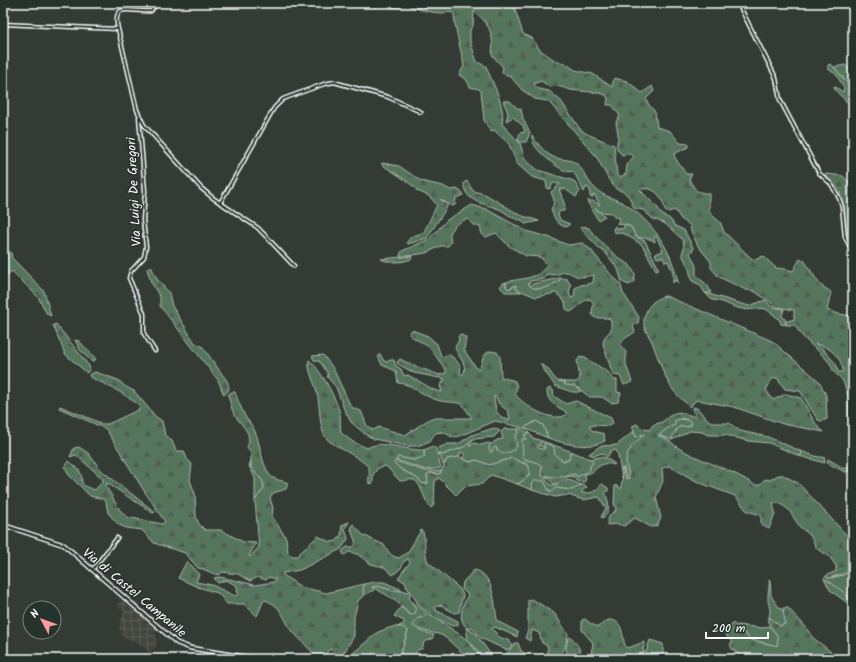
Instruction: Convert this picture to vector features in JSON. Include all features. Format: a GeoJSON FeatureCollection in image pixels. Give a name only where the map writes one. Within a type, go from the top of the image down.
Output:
{"type":"FeatureCollection","features":[{"type":"Feature","properties":{"kind":"street"},"geometry":{"type":"LineString","coordinates":[[157,3],[153,10],[149,12],[129,7],[120,9],[116,16],[139,116],[183,170],[204,191],[258,228],[294,266]]}},
{"type":"Feature","properties":{"kind":"street"},"geometry":{"type":"LineString","coordinates":[[738,3],[776,78],[780,100],[819,174],[831,184],[838,194],[842,207],[845,237],[853,253]]}},
{"type":"Feature","properties":{"kind":"street"},"geometry":{"type":"LineString","coordinates":[[3,24],[118,29]]}},
{"type":"Feature","properties":{"kind":"street"},"geometry":{"type":"LineString","coordinates":[[220,203],[274,108],[283,99],[334,82],[388,97],[421,112]]}},
{"type":"Feature","properties":{"kind":"street","name":"Via Luigi De Gregori"},"geometry":{"type":"LineString","coordinates":[[139,116],[145,191],[143,220],[146,250],[144,257],[131,270],[129,278],[144,314],[144,335],[156,351]]}},
{"type":"Feature","properties":{"kind":"street","name":"Via di Castel Campanile"},"geometry":{"type":"LineString","coordinates":[[3,525],[15,531],[61,544],[93,569],[177,643],[190,648],[258,659]]}},
{"type":"Feature","properties":{"kind":"street"},"geometry":{"type":"LineString","coordinates":[[93,569],[117,538]]}},
{"type":"Feature","properties":{"kind":"shaded area"},"geometry":{"type":"Polygon","coordinates":[[[122,599],[157,630],[155,633],[156,646],[150,653],[139,643],[128,640],[121,635],[119,625],[124,612],[117,605],[122,599]]]}},
{"type":"Feature","properties":{"kind":"green space"},"geometry":{"type":"Polygon","coordinates":[[[369,3],[513,3],[523,34],[532,38],[540,50],[556,61],[565,63],[575,70],[593,74],[612,87],[614,78],[627,81],[642,93],[652,86],[654,91],[646,99],[655,112],[657,127],[670,131],[680,143],[688,144],[688,147],[674,154],[675,158],[686,174],[692,174],[689,179],[695,189],[709,194],[709,210],[720,222],[724,232],[751,258],[755,260],[763,256],[776,268],[793,271],[800,259],[804,260],[820,285],[831,292],[827,310],[853,316],[853,473],[851,471],[845,472],[827,463],[828,459],[845,469],[851,463],[852,449],[849,429],[848,397],[846,390],[842,380],[834,372],[828,361],[806,340],[795,325],[787,325],[785,322],[794,319],[794,310],[777,307],[754,291],[746,290],[719,277],[711,268],[711,262],[698,246],[691,231],[690,225],[681,219],[675,210],[668,212],[665,211],[662,201],[657,193],[649,189],[640,190],[658,208],[661,214],[670,219],[675,226],[684,230],[694,249],[690,253],[696,266],[696,275],[708,286],[711,293],[705,293],[700,285],[692,281],[689,269],[682,254],[684,247],[683,240],[664,223],[653,219],[643,210],[634,208],[629,197],[624,192],[616,189],[609,180],[596,156],[548,101],[535,99],[522,90],[510,76],[502,73],[503,67],[492,55],[490,30],[484,21],[474,11],[473,26],[470,30],[470,41],[477,62],[486,66],[498,94],[502,109],[502,124],[520,143],[524,157],[529,163],[538,170],[574,181],[580,191],[576,197],[565,189],[559,189],[565,206],[564,211],[560,211],[558,214],[560,220],[570,224],[566,227],[559,224],[551,208],[554,200],[551,192],[560,184],[553,183],[550,189],[547,188],[546,181],[532,177],[517,164],[509,144],[494,130],[491,132],[484,120],[481,91],[470,87],[466,79],[459,75],[464,66],[454,14],[450,12],[442,13],[428,11],[414,8],[406,4],[398,8],[379,5],[376,8],[369,3]],[[541,81],[533,84],[539,89],[549,91],[561,101],[580,129],[587,134],[614,145],[617,175],[620,177],[626,174],[627,165],[634,156],[630,154],[622,155],[618,149],[616,122],[620,116],[612,105],[607,105],[608,99],[606,95],[553,86],[550,87],[541,81]],[[815,344],[823,349],[836,364],[838,372],[843,372],[841,362],[830,350],[815,344]]]}},
{"type":"Feature","properties":{"kind":"green space"},"geometry":{"type":"Polygon","coordinates":[[[831,64],[853,90],[853,108],[835,90],[834,86],[843,92],[844,88],[836,74],[828,69],[828,65],[831,64]]]}},
{"type":"Feature","properties":{"kind":"green space"},"geometry":{"type":"Polygon","coordinates":[[[845,65],[853,71],[853,90],[834,67],[845,65]]]}},
{"type":"Feature","properties":{"kind":"green space"},"geometry":{"type":"Polygon","coordinates":[[[503,101],[510,101],[517,108],[521,109],[523,119],[530,133],[526,142],[520,142],[518,140],[520,133],[525,132],[523,126],[513,117],[506,121],[508,113],[503,101]]]}},
{"type":"Feature","properties":{"kind":"green space"},"geometry":{"type":"Polygon","coordinates":[[[532,135],[545,152],[556,158],[569,160],[576,163],[594,188],[598,191],[621,202],[638,213],[654,230],[667,250],[678,283],[675,280],[673,283],[673,273],[668,261],[665,262],[663,257],[657,258],[655,254],[663,251],[656,236],[654,237],[655,242],[650,239],[635,236],[632,228],[628,225],[617,224],[620,218],[614,217],[612,213],[601,212],[595,208],[605,216],[598,220],[587,201],[593,201],[600,205],[594,194],[592,198],[590,197],[590,189],[586,187],[584,192],[574,172],[565,171],[544,156],[532,140],[532,135]]]}},
{"type":"Feature","properties":{"kind":"green space"},"geometry":{"type":"Polygon","coordinates":[[[382,163],[399,166],[421,181],[443,186],[450,190],[457,189],[463,193],[463,195],[456,198],[455,205],[452,206],[440,199],[447,204],[447,207],[427,238],[408,244],[407,242],[411,237],[424,232],[437,205],[429,196],[417,191],[407,182],[382,165],[382,163]]]}},
{"type":"Feature","properties":{"kind":"green space"},"geometry":{"type":"Polygon","coordinates":[[[826,174],[843,176],[853,186],[853,248],[851,236],[845,232],[844,212],[839,189],[823,176],[826,174]]]}},
{"type":"Feature","properties":{"kind":"green space"},"geometry":{"type":"Polygon","coordinates":[[[467,181],[473,191],[485,194],[520,215],[539,221],[525,224],[522,220],[513,218],[499,209],[476,201],[467,194],[464,183],[467,181]]]}},
{"type":"Feature","properties":{"kind":"green space"},"geometry":{"type":"Polygon","coordinates":[[[472,205],[486,209],[526,231],[548,237],[568,245],[583,243],[591,250],[612,276],[620,283],[623,293],[639,317],[638,323],[633,326],[635,332],[624,339],[620,345],[626,352],[626,365],[632,382],[624,385],[620,376],[614,375],[612,372],[603,344],[604,338],[611,330],[611,321],[608,318],[595,318],[592,314],[593,303],[591,300],[586,300],[570,312],[566,309],[565,302],[556,293],[536,297],[516,289],[516,285],[508,289],[506,287],[506,282],[534,276],[544,269],[547,264],[540,257],[526,256],[509,246],[496,233],[486,237],[482,234],[480,227],[472,224],[468,219],[460,222],[454,227],[450,234],[451,242],[448,246],[441,246],[426,253],[401,257],[400,255],[402,251],[429,239],[447,220],[472,205]],[[564,272],[555,275],[547,274],[544,279],[531,281],[528,284],[531,287],[540,289],[555,284],[562,278],[567,279],[571,285],[569,293],[571,298],[574,297],[575,288],[581,285],[593,283],[594,275],[580,277],[564,272]]]}},
{"type":"Feature","properties":{"kind":"green space"},"geometry":{"type":"Polygon","coordinates":[[[625,224],[632,228],[635,236],[645,241],[658,267],[658,270],[656,270],[642,245],[625,234],[614,232],[613,229],[615,226],[616,228],[623,229],[625,224]]]}},
{"type":"Feature","properties":{"kind":"green space"},"geometry":{"type":"Polygon","coordinates":[[[583,226],[589,228],[608,248],[629,264],[635,274],[634,282],[629,285],[622,282],[618,269],[604,251],[598,247],[580,228],[583,226]]]}},
{"type":"Feature","properties":{"kind":"green space"},"geometry":{"type":"Polygon","coordinates":[[[6,252],[11,252],[12,258],[44,291],[51,316],[47,314],[38,297],[12,271],[3,278],[3,255],[6,252]]]}},
{"type":"Feature","properties":{"kind":"green space"},"geometry":{"type":"Polygon","coordinates":[[[412,256],[411,259],[400,262],[391,262],[381,259],[412,256]]]}},
{"type":"Feature","properties":{"kind":"green space"},"geometry":{"type":"Polygon","coordinates":[[[151,266],[157,279],[169,293],[172,306],[195,343],[202,346],[227,381],[229,389],[224,395],[218,380],[160,306],[160,297],[151,282],[147,269],[151,266]]]}},
{"type":"Feature","properties":{"kind":"green space"},"geometry":{"type":"Polygon","coordinates":[[[562,278],[547,287],[533,288],[529,286],[532,284],[562,278]]]}},
{"type":"Feature","properties":{"kind":"green space"},"geometry":{"type":"Polygon","coordinates":[[[506,282],[505,285],[511,288],[516,285],[517,289],[521,292],[505,292],[500,287],[506,282]]]}},
{"type":"Feature","properties":{"kind":"green space"},"geometry":{"type":"Polygon","coordinates":[[[705,293],[749,306],[765,300],[772,307],[784,309],[782,316],[786,320],[785,322],[787,325],[781,324],[779,319],[766,309],[739,308],[720,301],[712,300],[705,293]]]}},
{"type":"Feature","properties":{"kind":"green space"},"geometry":{"type":"Polygon","coordinates":[[[666,296],[772,341],[819,381],[826,395],[827,419],[822,421],[818,420],[800,391],[785,389],[777,378],[772,379],[766,390],[773,400],[786,394],[801,398],[817,426],[824,432],[783,424],[734,407],[698,400],[695,401],[690,407],[675,393],[668,382],[644,325],[645,315],[653,302],[666,296]]]}},
{"type":"Feature","properties":{"kind":"green space"},"geometry":{"type":"Polygon","coordinates":[[[56,324],[89,366],[90,369],[87,373],[65,354],[53,325],[56,324]]]}},
{"type":"Feature","properties":{"kind":"green space"},"geometry":{"type":"Polygon","coordinates":[[[412,330],[428,336],[437,344],[441,356],[444,357],[448,354],[455,359],[461,367],[460,373],[462,375],[465,368],[455,347],[459,340],[458,337],[460,334],[466,338],[464,350],[477,369],[480,368],[485,354],[489,351],[497,352],[500,357],[501,377],[515,381],[517,387],[515,394],[519,399],[531,408],[546,415],[560,417],[566,415],[566,412],[548,398],[547,390],[549,388],[553,390],[554,396],[566,404],[576,401],[611,418],[613,423],[609,426],[594,425],[589,427],[593,431],[604,434],[605,441],[598,444],[584,446],[548,438],[543,425],[536,421],[524,428],[495,421],[460,436],[452,437],[443,432],[435,433],[430,441],[418,446],[407,446],[374,439],[365,434],[351,422],[344,409],[336,387],[328,378],[327,372],[320,362],[314,360],[312,356],[323,355],[333,368],[351,407],[361,411],[367,426],[373,430],[379,427],[405,435],[431,418],[472,418],[462,404],[438,400],[429,397],[408,385],[398,383],[396,371],[382,365],[378,356],[380,354],[384,361],[387,362],[394,360],[396,366],[401,369],[404,376],[408,375],[434,390],[442,392],[440,386],[445,379],[414,373],[398,364],[397,362],[400,359],[439,375],[446,373],[446,370],[429,347],[411,336],[410,332],[412,330]],[[494,396],[496,411],[503,419],[510,419],[508,411],[499,404],[494,396]]]}},
{"type":"Feature","properties":{"kind":"green space"},"geometry":{"type":"Polygon","coordinates":[[[75,340],[79,341],[96,359],[92,362],[80,350],[75,340]]]}},
{"type":"Feature","properties":{"kind":"green space"},"geometry":{"type":"Polygon","coordinates":[[[580,357],[585,358],[608,372],[614,380],[617,380],[617,392],[621,393],[618,402],[611,403],[602,397],[590,397],[575,386],[565,385],[565,382],[576,382],[580,379],[577,361],[580,357]]]}},
{"type":"Feature","properties":{"kind":"green space"},"geometry":{"type":"Polygon","coordinates":[[[309,360],[323,377],[335,400],[340,414],[341,433],[353,442],[367,448],[387,445],[424,450],[424,457],[413,460],[398,457],[394,463],[423,484],[428,483],[427,475],[429,473],[440,474],[447,459],[459,457],[470,462],[477,460],[489,465],[512,458],[529,466],[528,475],[517,484],[491,475],[482,484],[465,486],[456,495],[439,478],[435,481],[434,505],[431,508],[426,501],[419,484],[414,480],[400,481],[386,466],[378,468],[373,475],[373,483],[369,484],[369,469],[367,465],[330,442],[324,434],[317,393],[309,368],[309,360]]]}},
{"type":"Feature","properties":{"kind":"green space"},"geometry":{"type":"Polygon","coordinates":[[[540,364],[547,368],[557,381],[575,386],[581,391],[572,392],[555,386],[540,364]]]}},
{"type":"Feature","properties":{"kind":"green space"},"geometry":{"type":"Polygon","coordinates":[[[95,372],[118,380],[126,387],[134,391],[156,417],[162,421],[165,435],[172,441],[176,451],[184,451],[187,459],[192,464],[190,480],[195,494],[196,517],[199,524],[205,530],[221,530],[243,542],[256,543],[249,556],[250,557],[259,547],[255,500],[264,489],[264,485],[251,467],[251,452],[247,447],[249,442],[248,433],[233,412],[228,395],[231,392],[235,392],[246,418],[255,432],[264,464],[269,474],[276,479],[288,483],[286,489],[273,493],[270,498],[273,508],[272,516],[286,538],[288,553],[292,556],[297,556],[318,536],[330,542],[337,541],[341,535],[342,525],[349,522],[345,528],[348,539],[341,549],[300,570],[283,573],[283,575],[301,587],[326,593],[364,584],[364,595],[358,601],[354,617],[354,636],[340,659],[330,649],[323,657],[318,658],[293,632],[276,606],[265,600],[257,616],[244,604],[227,604],[218,593],[198,587],[178,578],[187,561],[199,574],[196,582],[212,585],[235,596],[238,595],[237,586],[226,580],[218,583],[214,578],[220,577],[255,585],[274,582],[276,579],[268,577],[266,580],[258,577],[250,581],[238,574],[222,572],[218,575],[198,568],[185,553],[154,543],[142,530],[126,528],[119,525],[108,513],[106,502],[103,499],[90,496],[68,474],[64,467],[69,461],[79,470],[82,482],[85,486],[95,490],[103,481],[102,478],[76,455],[70,457],[74,448],[79,447],[88,453],[102,471],[155,512],[153,513],[107,483],[106,487],[123,514],[127,517],[162,524],[165,522],[106,429],[59,408],[60,406],[103,424],[108,424],[138,410],[141,407],[123,394],[90,377],[89,375],[95,372]]]}},
{"type":"Feature","properties":{"kind":"green space"},"geometry":{"type":"Polygon","coordinates":[[[694,407],[697,408],[708,420],[714,423],[729,423],[740,431],[768,437],[800,451],[802,454],[799,456],[769,443],[748,441],[726,435],[708,435],[702,432],[690,431],[672,440],[672,437],[679,427],[690,426],[692,424],[690,421],[682,418],[675,421],[675,425],[668,428],[658,436],[669,440],[691,455],[738,475],[755,485],[759,485],[765,479],[770,480],[778,475],[783,475],[798,483],[853,542],[853,560],[847,573],[828,578],[826,576],[836,571],[836,566],[829,556],[817,549],[810,535],[800,527],[788,509],[779,503],[773,503],[775,513],[769,529],[761,524],[761,515],[747,511],[735,496],[698,482],[669,466],[662,468],[663,481],[656,497],[661,518],[657,526],[651,527],[635,518],[624,526],[618,524],[607,525],[609,517],[613,512],[615,512],[616,509],[614,503],[615,485],[621,489],[624,467],[626,479],[629,478],[626,462],[627,454],[644,435],[643,434],[636,437],[632,426],[637,424],[641,428],[649,430],[653,425],[662,422],[672,414],[679,412],[696,417],[692,409],[694,407]]]}},
{"type":"Feature","properties":{"kind":"green space"},"geometry":{"type":"Polygon","coordinates":[[[678,419],[688,420],[692,423],[687,427],[682,426],[676,430],[672,440],[659,435],[668,427],[673,426],[674,422],[678,419]]]}},
{"type":"Feature","properties":{"kind":"green space"},"geometry":{"type":"Polygon","coordinates":[[[536,421],[543,425],[548,438],[524,428],[536,421]]]}},
{"type":"Feature","properties":{"kind":"green space"},"geometry":{"type":"Polygon","coordinates":[[[494,428],[500,431],[494,437],[473,439],[464,447],[442,455],[439,453],[438,448],[448,444],[458,444],[472,435],[494,428]]]}},
{"type":"Feature","properties":{"kind":"green space"},"geometry":{"type":"Polygon","coordinates":[[[519,428],[529,433],[524,435],[527,439],[525,459],[538,462],[542,466],[542,476],[551,485],[560,485],[567,479],[581,485],[572,490],[555,488],[554,492],[533,482],[532,490],[517,484],[527,478],[530,473],[526,463],[505,460],[498,464],[489,465],[477,460],[470,462],[462,458],[465,454],[461,452],[459,457],[447,459],[443,465],[439,453],[442,455],[464,447],[473,439],[469,447],[474,443],[482,445],[488,443],[491,444],[489,447],[496,447],[497,450],[507,452],[513,451],[515,435],[518,433],[519,428]]]}},
{"type":"Feature","properties":{"kind":"green space"},"geometry":{"type":"Polygon","coordinates":[[[504,429],[518,429],[518,433],[515,435],[517,446],[514,450],[507,453],[500,453],[496,447],[492,452],[490,452],[489,447],[492,444],[497,440],[503,439],[501,432],[504,429]]]}},
{"type":"Feature","properties":{"kind":"green space"},"geometry":{"type":"Polygon","coordinates":[[[634,431],[634,434],[644,435],[633,446],[627,465],[628,480],[622,468],[622,478],[616,450],[611,451],[607,457],[602,453],[594,456],[589,454],[600,446],[617,445],[634,431]]]}},
{"type":"Feature","properties":{"kind":"green space"},"geometry":{"type":"Polygon","coordinates":[[[529,433],[533,438],[542,441],[538,445],[538,448],[545,448],[544,444],[546,443],[554,447],[555,455],[563,461],[569,460],[570,453],[573,452],[590,459],[593,462],[590,466],[590,470],[577,477],[575,474],[557,477],[543,476],[541,474],[542,466],[523,457],[522,439],[527,439],[524,435],[529,433]]]}},
{"type":"Feature","properties":{"kind":"green space"},"geometry":{"type":"Polygon","coordinates":[[[542,441],[573,452],[570,454],[569,460],[563,461],[545,448],[538,445],[542,441]]]}},
{"type":"Feature","properties":{"kind":"green space"},"geometry":{"type":"Polygon","coordinates":[[[433,446],[436,449],[441,468],[426,470],[396,460],[398,457],[413,460],[424,457],[424,450],[433,446]]]}},
{"type":"Feature","properties":{"kind":"green space"},"geometry":{"type":"Polygon","coordinates":[[[800,451],[815,456],[824,457],[825,463],[799,456],[802,454],[800,451]]]}},
{"type":"Feature","properties":{"kind":"green space"},"geometry":{"type":"Polygon","coordinates":[[[601,457],[606,458],[615,464],[601,465],[592,472],[585,474],[586,479],[584,482],[576,481],[574,477],[571,476],[557,484],[554,484],[545,476],[553,477],[566,474],[584,474],[593,462],[590,459],[601,457]]]}},
{"type":"Feature","properties":{"kind":"green space"},"geometry":{"type":"Polygon","coordinates":[[[252,458],[251,467],[264,485],[264,489],[255,500],[255,478],[249,466],[252,458]]]}},
{"type":"Feature","properties":{"kind":"green space"},"geometry":{"type":"Polygon","coordinates":[[[395,461],[425,471],[442,471],[440,474],[429,473],[427,475],[428,483],[423,484],[393,463],[395,461]]]}},
{"type":"Feature","properties":{"kind":"green space"},"geometry":{"type":"Polygon","coordinates":[[[536,480],[544,481],[549,491],[553,492],[555,488],[572,490],[581,485],[585,485],[587,487],[582,491],[582,493],[589,493],[602,484],[608,488],[608,491],[605,492],[608,503],[608,512],[604,518],[601,517],[606,508],[599,497],[583,500],[568,495],[555,497],[532,490],[533,482],[536,480]]]}},
{"type":"Feature","properties":{"kind":"green space"},"geometry":{"type":"Polygon","coordinates":[[[353,524],[363,535],[384,545],[390,554],[399,558],[408,552],[421,530],[423,532],[428,562],[460,589],[463,595],[459,612],[454,613],[441,605],[435,607],[437,611],[458,621],[458,625],[452,626],[434,617],[469,641],[478,654],[473,659],[465,655],[443,636],[421,630],[413,626],[417,619],[428,615],[433,617],[418,604],[407,588],[405,582],[398,578],[410,562],[408,559],[403,562],[401,568],[393,575],[384,567],[371,564],[357,554],[349,552],[344,555],[342,551],[347,547],[353,547],[356,544],[351,529],[353,524]]]}},
{"type":"Feature","properties":{"kind":"green space"},"geometry":{"type":"Polygon","coordinates":[[[853,560],[853,598],[849,600],[846,594],[825,581],[824,578],[826,576],[831,578],[843,575],[850,569],[853,560]]]}},
{"type":"Feature","properties":{"kind":"green space"},"geometry":{"type":"Polygon","coordinates":[[[474,570],[481,572],[490,584],[497,621],[518,632],[517,637],[495,627],[492,629],[501,638],[509,640],[512,645],[509,649],[506,650],[481,638],[472,627],[469,629],[465,626],[461,618],[462,608],[468,595],[462,589],[463,582],[474,570]]]}},
{"type":"Feature","properties":{"kind":"green space"},"geometry":{"type":"Polygon","coordinates":[[[769,579],[771,596],[786,617],[785,624],[780,626],[769,617],[769,579]]]}},
{"type":"Feature","properties":{"kind":"green space"},"geometry":{"type":"Polygon","coordinates":[[[827,580],[846,594],[849,600],[853,598],[853,607],[830,590],[825,581],[827,580]]]}},
{"type":"Feature","properties":{"kind":"green space"},"geometry":{"type":"Polygon","coordinates":[[[384,582],[407,592],[376,586],[372,587],[374,590],[364,595],[364,584],[384,582]]]}},
{"type":"Feature","properties":{"kind":"green space"},"geometry":{"type":"Polygon","coordinates":[[[376,586],[392,590],[411,592],[409,597],[416,610],[415,614],[410,615],[394,599],[372,587],[376,586]]]}},
{"type":"Feature","properties":{"kind":"green space"},"geometry":{"type":"Polygon","coordinates":[[[532,599],[554,613],[568,634],[563,652],[552,659],[546,659],[548,646],[542,643],[539,633],[532,630],[530,641],[525,638],[528,630],[528,600],[532,599]]]}},
{"type":"Feature","properties":{"kind":"green space"},"geometry":{"type":"Polygon","coordinates":[[[411,602],[417,605],[428,615],[417,619],[420,631],[434,635],[432,639],[424,642],[422,649],[419,649],[410,659],[402,659],[400,656],[408,631],[397,627],[404,624],[404,621],[394,616],[401,607],[410,615],[416,610],[411,602]]]}},
{"type":"Feature","properties":{"kind":"green space"},"geometry":{"type":"Polygon","coordinates":[[[783,608],[788,608],[805,626],[812,637],[836,656],[836,659],[813,657],[813,659],[746,659],[732,649],[730,644],[733,643],[727,637],[726,633],[730,632],[730,627],[733,623],[751,640],[777,646],[777,636],[770,625],[769,617],[780,626],[785,624],[783,608]]]}},
{"type":"Feature","properties":{"kind":"green space"},"geometry":{"type":"Polygon","coordinates":[[[585,619],[598,627],[608,620],[617,622],[621,628],[625,646],[628,648],[644,642],[643,652],[646,652],[650,640],[663,644],[663,658],[590,659],[593,643],[582,630],[582,620],[585,619]]]}},
{"type":"Feature","properties":{"kind":"green space"},"geometry":{"type":"Polygon","coordinates":[[[737,625],[763,628],[769,626],[778,637],[777,646],[751,640],[737,625]]]}},
{"type":"Feature","properties":{"kind":"green space"},"geometry":{"type":"Polygon","coordinates":[[[392,627],[403,627],[408,631],[398,659],[346,659],[378,632],[392,627]]]}},
{"type":"Feature","properties":{"kind":"green space"},"geometry":{"type":"Polygon","coordinates":[[[466,628],[475,633],[494,659],[475,659],[479,656],[479,653],[468,639],[466,628]]]}},
{"type":"Feature","properties":{"kind":"green space"},"geometry":{"type":"Polygon","coordinates":[[[571,637],[578,646],[583,659],[568,659],[566,649],[568,638],[571,637]]]}},
{"type":"Feature","properties":{"kind":"green space"},"geometry":{"type":"Polygon","coordinates":[[[515,643],[518,643],[521,651],[536,659],[506,659],[505,656],[515,643]]]}}]}
